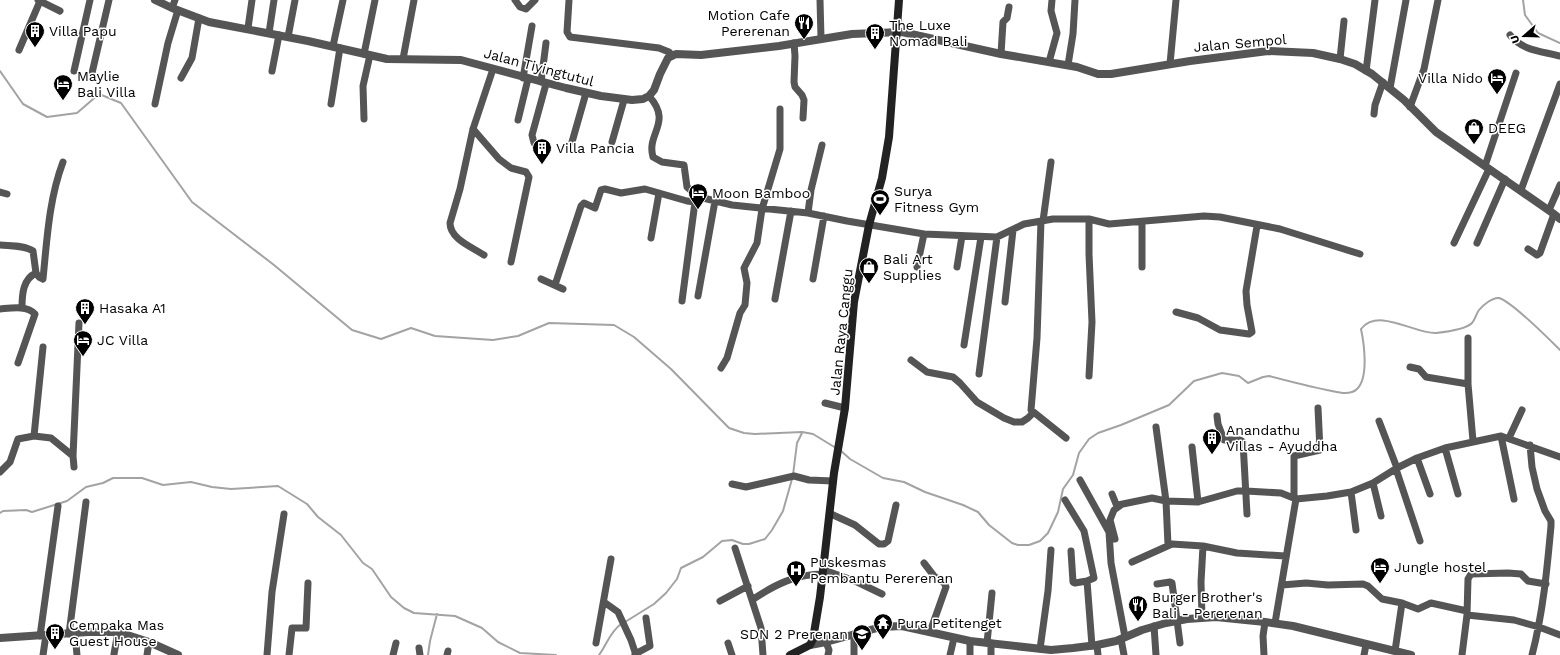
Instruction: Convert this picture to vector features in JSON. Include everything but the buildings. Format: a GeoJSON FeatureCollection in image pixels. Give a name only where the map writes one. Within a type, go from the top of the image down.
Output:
{"type":"FeatureCollection","features":[{"type":"Feature","properties":{"kind":"main road","name":"Jalan Raya Canggu"},"geometry":{"type":"LineString","coordinates":[[810,645],[814,633],[824,572],[833,481],[845,408],[854,302],[870,225],[882,178],[889,138],[899,0]]}},
{"type":"Feature","properties":{"kind":"main road"},"geometry":{"type":"LineString","coordinates":[[790,655],[810,645]]}},
{"type":"Feature","properties":{"kind":"street"},"geometry":{"type":"LineString","coordinates":[[19,50],[39,0],[60,11]]}},
{"type":"Feature","properties":{"kind":"street"},"geometry":{"type":"LineString","coordinates":[[74,71],[90,0]]}},
{"type":"Feature","properties":{"kind":"street"},"geometry":{"type":"LineString","coordinates":[[92,73],[110,0]]}},
{"type":"Feature","properties":{"kind":"street","name":"Jalan Tiyingtutul"},"geometry":{"type":"LineString","coordinates":[[155,0],[175,6],[209,22],[269,32],[387,59],[452,59],[469,62],[586,93],[624,100],[643,99],[649,96]]}},
{"type":"Feature","properties":{"kind":"street"},"geometry":{"type":"LineString","coordinates":[[248,28],[252,0]]}},
{"type":"Feature","properties":{"kind":"street"},"geometry":{"type":"LineString","coordinates":[[269,32],[274,0]]}},
{"type":"Feature","properties":{"kind":"street"},"geometry":{"type":"LineString","coordinates":[[288,37],[295,0]]}},
{"type":"Feature","properties":{"kind":"street"},"geometry":{"type":"LineString","coordinates":[[331,104],[343,0]]}},
{"type":"Feature","properties":{"kind":"street"},"geometry":{"type":"LineString","coordinates":[[364,118],[363,86],[375,0]]}},
{"type":"Feature","properties":{"kind":"street"},"geometry":{"type":"LineString","coordinates":[[515,0],[520,7],[526,9]]}},
{"type":"Feature","properties":{"kind":"street"},"geometry":{"type":"LineString","coordinates":[[526,9],[528,0]]}},
{"type":"Feature","properties":{"kind":"street"},"geometry":{"type":"LineString","coordinates":[[526,9],[535,0]]}},
{"type":"Feature","properties":{"kind":"street"},"geometry":{"type":"LineString","coordinates":[[569,0],[567,32],[570,37],[659,48],[669,52],[672,55],[701,55],[779,46],[821,38],[897,31]]}},
{"type":"Feature","properties":{"kind":"street"},"geometry":{"type":"LineString","coordinates":[[820,0],[821,38]]}},
{"type":"Feature","properties":{"kind":"street"},"geometry":{"type":"LineString","coordinates":[[1049,62],[1057,33],[1051,11],[1052,0]]}},
{"type":"Feature","properties":{"kind":"street"},"geometry":{"type":"LineString","coordinates":[[1068,65],[1075,0]]}},
{"type":"Feature","properties":{"kind":"street"},"geometry":{"type":"LineString","coordinates":[[1170,64],[1176,0]]}},
{"type":"Feature","properties":{"kind":"street"},"geometry":{"type":"LineString","coordinates":[[1366,70],[1375,0]]}},
{"type":"Feature","properties":{"kind":"street"},"geometry":{"type":"LineString","coordinates":[[1390,88],[1406,0]]}},
{"type":"Feature","properties":{"kind":"street"},"geometry":{"type":"LineString","coordinates":[[1410,107],[1418,89],[1424,69],[1438,0]]}},
{"type":"Feature","properties":{"kind":"street"},"geometry":{"type":"LineString","coordinates":[[403,59],[412,1]]}},
{"type":"Feature","properties":{"kind":"street"},"geometry":{"type":"LineString","coordinates":[[155,104],[175,6]]}},
{"type":"Feature","properties":{"kind":"street"},"geometry":{"type":"LineString","coordinates":[[1001,54],[1003,22],[1007,18],[1009,7]]}},
{"type":"Feature","properties":{"kind":"street"},"geometry":{"type":"LineString","coordinates":[[181,78],[192,58],[199,18]]}},
{"type":"Feature","properties":{"kind":"street"},"geometry":{"type":"LineString","coordinates":[[1340,59],[1344,21]]}},
{"type":"Feature","properties":{"kind":"street"},"geometry":{"type":"LineString","coordinates":[[518,120],[532,26]]}},
{"type":"Feature","properties":{"kind":"street","name":"Jalan Sempol"},"geometry":{"type":"LineString","coordinates":[[897,31],[1001,54],[1068,65],[1098,74],[1111,74],[1170,64],[1268,51],[1313,53],[1340,59],[1366,70],[1383,82],[1436,132],[1556,214]]}},
{"type":"Feature","properties":{"kind":"street"},"geometry":{"type":"LineString","coordinates":[[272,71],[279,35]]}},
{"type":"Feature","properties":{"kind":"street"},"geometry":{"type":"LineString","coordinates":[[1510,35],[1522,46],[1560,56]]}},
{"type":"Feature","properties":{"kind":"street"},"geometry":{"type":"LineString","coordinates":[[534,142],[532,135],[544,83],[546,43]]}},
{"type":"Feature","properties":{"kind":"street"},"geometry":{"type":"LineString","coordinates":[[794,43],[794,82],[795,87],[802,95],[804,100],[803,118]]}},
{"type":"Feature","properties":{"kind":"street"},"geometry":{"type":"LineString","coordinates":[[672,55],[668,58],[654,90],[649,96],[658,107],[660,113],[652,147],[653,157],[662,162],[684,164],[687,187],[697,199],[682,301]]}},
{"type":"Feature","properties":{"kind":"street"},"geometry":{"type":"LineString","coordinates":[[484,255],[458,238],[450,229],[450,223],[460,189],[473,129],[493,69]]}},
{"type":"Feature","properties":{"kind":"street"},"geometry":{"type":"LineString","coordinates":[[1454,243],[1487,167],[1516,73]]}},
{"type":"Feature","properties":{"kind":"street"},"geometry":{"type":"LineString","coordinates":[[1374,114],[1375,105],[1383,82]]}},
{"type":"Feature","properties":{"kind":"street"},"geometry":{"type":"LineString","coordinates":[[1521,190],[1560,84]]}},
{"type":"Feature","properties":{"kind":"street"},"geometry":{"type":"LineString","coordinates":[[572,142],[586,93]]}},
{"type":"Feature","properties":{"kind":"street"},"geometry":{"type":"LineString","coordinates":[[612,142],[624,100]]}},
{"type":"Feature","properties":{"kind":"street"},"geometry":{"type":"LineString","coordinates":[[721,368],[727,358],[740,313],[745,305],[747,283],[744,268],[757,243],[762,209],[780,149],[780,109]]}},
{"type":"Feature","properties":{"kind":"street"},"geometry":{"type":"LineString","coordinates":[[473,129],[499,159],[511,168],[526,172],[529,177],[511,262]]}},
{"type":"Feature","properties":{"kind":"street"},"geometry":{"type":"LineString","coordinates":[[808,213],[811,190],[822,144]]}},
{"type":"Feature","properties":{"kind":"street"},"geometry":{"type":"LineString","coordinates":[[0,245],[29,248],[33,251],[36,273],[39,278],[43,279],[52,198],[63,162]]}},
{"type":"Feature","properties":{"kind":"street"},"geometry":{"type":"LineString","coordinates":[[1051,162],[1042,221],[1037,338],[1031,409],[1033,413],[1066,438]]}},
{"type":"Feature","properties":{"kind":"street"},"geometry":{"type":"LineString","coordinates":[[1477,243],[1505,179]]}},
{"type":"Feature","properties":{"kind":"street"},"geometry":{"type":"LineString","coordinates":[[1528,250],[1537,255],[1540,253],[1556,214],[1560,185]]}},
{"type":"Feature","properties":{"kind":"street"},"geometry":{"type":"LineString","coordinates":[[555,285],[581,206],[584,203],[595,208],[601,190],[605,189],[621,193],[645,189],[687,201],[697,199],[762,209],[808,213],[924,234],[981,237],[997,237],[1024,224],[1053,219],[1089,219],[1109,224],[1204,216],[1220,217],[1257,226],[1280,229],[1360,254]]}},
{"type":"Feature","properties":{"kind":"street"},"geometry":{"type":"LineString","coordinates":[[651,238],[659,193]]}},
{"type":"Feature","properties":{"kind":"street"},"geometry":{"type":"LineString","coordinates":[[698,296],[715,201]]}},
{"type":"Feature","properties":{"kind":"street"},"geometry":{"type":"LineString","coordinates":[[775,299],[791,212]]}},
{"type":"Feature","properties":{"kind":"street"},"geometry":{"type":"LineString","coordinates":[[814,279],[824,216]]}},
{"type":"Feature","properties":{"kind":"street"},"geometry":{"type":"LineString","coordinates":[[1089,219],[1092,322],[1089,376]]}},
{"type":"Feature","properties":{"kind":"street"},"geometry":{"type":"LineString","coordinates":[[1142,222],[1142,268]]}},
{"type":"Feature","properties":{"kind":"street"},"geometry":{"type":"LineString","coordinates":[[1176,312],[1198,318],[1220,330],[1250,334],[1252,332],[1246,291],[1257,226]]}},
{"type":"Feature","properties":{"kind":"street"},"geometry":{"type":"LineString","coordinates":[[1005,302],[1013,230]]}},
{"type":"Feature","properties":{"kind":"street"},"geometry":{"type":"LineString","coordinates":[[917,267],[924,234]]}},
{"type":"Feature","properties":{"kind":"street"},"geometry":{"type":"LineString","coordinates":[[957,267],[962,236]]}},
{"type":"Feature","properties":{"kind":"street"},"geometry":{"type":"LineString","coordinates":[[964,345],[981,237]]}},
{"type":"Feature","properties":{"kind":"street"},"geometry":{"type":"LineString","coordinates":[[979,374],[997,237]]}},
{"type":"Feature","properties":{"kind":"street"},"geometry":{"type":"LineString","coordinates":[[22,308],[25,283],[30,276],[36,273]]}},
{"type":"Feature","properties":{"kind":"street"},"geometry":{"type":"LineString","coordinates":[[541,279],[563,289]]}},
{"type":"Feature","properties":{"kind":"street"},"geometry":{"type":"LineString","coordinates":[[0,309],[22,308],[32,311],[35,314],[18,363]]}},
{"type":"Feature","properties":{"kind":"street"},"geometry":{"type":"LineString","coordinates":[[74,467],[73,456],[79,323]]}},
{"type":"Feature","properties":{"kind":"street"},"geometry":{"type":"LineString","coordinates":[[1468,338],[1468,384],[1473,441]]}},
{"type":"Feature","properties":{"kind":"street"},"geometry":{"type":"LineString","coordinates":[[34,436],[43,347]]}},
{"type":"Feature","properties":{"kind":"street"},"geometry":{"type":"LineString","coordinates":[[910,360],[927,372],[953,377],[977,402],[1004,418],[1014,422],[1022,422],[1033,413]]}},
{"type":"Feature","properties":{"kind":"street"},"geometry":{"type":"LineString","coordinates":[[1410,367],[1419,369],[1426,377],[1468,384]]}},
{"type":"Feature","properties":{"kind":"street"},"geometry":{"type":"LineString","coordinates":[[825,403],[845,408]]}},
{"type":"Feature","properties":{"kind":"street"},"geometry":{"type":"LineString","coordinates":[[1275,623],[1295,498],[1294,456],[1320,450],[1318,408]]}},
{"type":"Feature","properties":{"kind":"street"},"geometry":{"type":"LineString","coordinates":[[1509,438],[1522,410]]}},
{"type":"Feature","properties":{"kind":"street"},"geometry":{"type":"LineString","coordinates":[[1217,416],[1218,424],[1224,440],[1240,440],[1243,442],[1247,514]]}},
{"type":"Feature","properties":{"kind":"street"},"geometry":{"type":"LineString","coordinates":[[1379,421],[1420,541]]}},
{"type":"Feature","properties":{"kind":"street"},"geometry":{"type":"LineString","coordinates":[[1156,428],[1166,501],[1168,545]]}},
{"type":"Feature","properties":{"kind":"street"},"geometry":{"type":"LineString","coordinates":[[0,472],[10,462],[18,439],[34,436],[51,438],[73,456]]}},
{"type":"Feature","properties":{"kind":"street"},"geometry":{"type":"LineString","coordinates":[[1501,436],[1514,499]]}},
{"type":"Feature","properties":{"kind":"street"},"geometry":{"type":"LineString","coordinates":[[1115,540],[1110,520],[1114,510],[1121,505],[1152,498],[1166,501],[1198,502],[1237,491],[1281,493],[1295,498],[1327,496],[1351,492],[1373,483],[1396,468],[1417,458],[1444,448],[1501,436],[1530,445],[1560,457]]}},
{"type":"Feature","properties":{"kind":"street"},"geometry":{"type":"LineString","coordinates":[[1530,445],[1532,468],[1537,489],[1544,510],[1551,521],[1546,584],[1539,627],[1532,655]]}},
{"type":"Feature","properties":{"kind":"street"},"geometry":{"type":"LineString","coordinates":[[1192,447],[1198,502]]}},
{"type":"Feature","properties":{"kind":"street"},"geometry":{"type":"LineString","coordinates":[[1444,448],[1458,494]]}},
{"type":"Feature","properties":{"kind":"street"},"geometry":{"type":"LineString","coordinates":[[1417,458],[1430,494]]}},
{"type":"Feature","properties":{"kind":"street"},"geometry":{"type":"LineString","coordinates":[[732,484],[746,487],[794,476],[809,480],[833,481]]}},
{"type":"Feature","properties":{"kind":"street"},"geometry":{"type":"LineString","coordinates":[[1080,480],[1109,532],[1111,563],[1123,638],[1124,655]]}},
{"type":"Feature","properties":{"kind":"street"},"geometry":{"type":"LineString","coordinates":[[1373,483],[1381,516]]}},
{"type":"Feature","properties":{"kind":"street"},"geometry":{"type":"LineString","coordinates":[[1351,492],[1356,530]]}},
{"type":"Feature","properties":{"kind":"street"},"geometry":{"type":"LineString","coordinates":[[1112,494],[1116,504],[1121,505]]}},
{"type":"Feature","properties":{"kind":"street"},"geometry":{"type":"LineString","coordinates":[[1065,500],[1084,531],[1094,578],[1087,581],[1073,582],[1071,551]]}},
{"type":"Feature","properties":{"kind":"street"},"geometry":{"type":"LineString","coordinates":[[77,655],[72,634],[86,502]]}},
{"type":"Feature","properties":{"kind":"street"},"geometry":{"type":"LineString","coordinates":[[830,514],[855,525],[880,544],[884,544],[888,541],[896,505]]}},
{"type":"Feature","properties":{"kind":"street"},"geometry":{"type":"LineString","coordinates":[[43,655],[43,635],[58,506]]}},
{"type":"Feature","properties":{"kind":"street"},"geometry":{"type":"LineString","coordinates":[[267,655],[272,592],[284,514]]}},
{"type":"Feature","properties":{"kind":"street"},"geometry":{"type":"LineString","coordinates":[[1132,562],[1168,545],[1186,544],[1237,553],[1285,556]]}},
{"type":"Feature","properties":{"kind":"street"},"geometry":{"type":"LineString","coordinates":[[1202,618],[1201,582],[1203,546]]}},
{"type":"Feature","properties":{"kind":"street"},"geometry":{"type":"LineString","coordinates":[[735,548],[761,628],[763,655]]}},
{"type":"Feature","properties":{"kind":"street"},"geometry":{"type":"LineString","coordinates":[[1040,649],[1048,591],[1051,550]]}},
{"type":"Feature","properties":{"kind":"street"},"geometry":{"type":"LineString","coordinates":[[596,643],[611,559]]}},
{"type":"Feature","properties":{"kind":"street"},"geometry":{"type":"LineString","coordinates":[[924,563],[934,576],[944,583],[946,587],[930,632]]}},
{"type":"Feature","properties":{"kind":"street"},"geometry":{"type":"LineString","coordinates":[[752,600],[769,589],[796,577],[824,572],[855,580],[882,594]]}},
{"type":"Feature","properties":{"kind":"street"},"geometry":{"type":"LineString","coordinates":[[1462,655],[1467,613],[1468,578],[1471,574],[1521,574],[1526,580],[1546,584]]}},
{"type":"Feature","properties":{"kind":"street"},"geometry":{"type":"LineString","coordinates":[[1087,581],[1095,646],[1098,655]]}},
{"type":"Feature","properties":{"kind":"street"},"geometry":{"type":"LineString","coordinates":[[1157,584],[1168,582],[1172,583],[1180,643]]}},
{"type":"Feature","properties":{"kind":"street"},"geometry":{"type":"LineString","coordinates":[[289,655],[292,628],[304,628],[306,626],[308,583]]}},
{"type":"Feature","properties":{"kind":"street"},"geometry":{"type":"LineString","coordinates":[[1282,585],[1306,583],[1324,585],[1362,584],[1368,586],[1382,599],[1402,603],[1418,609],[1431,603],[1467,613],[1514,620],[1560,635]]}},
{"type":"Feature","properties":{"kind":"street"},"geometry":{"type":"LineString","coordinates":[[720,601],[748,586]]}},
{"type":"Feature","properties":{"kind":"street"},"geometry":{"type":"LineString","coordinates":[[991,655],[989,643],[992,593]]}},
{"type":"Feature","properties":{"kind":"street"},"geometry":{"type":"LineString","coordinates":[[604,602],[618,612],[636,655],[650,646],[646,618]]}},
{"type":"Feature","properties":{"kind":"street"},"geometry":{"type":"LineString","coordinates":[[1395,651],[1402,603]]}},
{"type":"Feature","properties":{"kind":"street"},"geometry":{"type":"LineString","coordinates":[[810,645],[881,627],[902,626],[970,641],[1040,649],[1050,652],[1095,646],[1176,620],[1202,618],[1275,623],[1410,655]]}},
{"type":"Feature","properties":{"kind":"street"},"geometry":{"type":"LineString","coordinates":[[1264,655],[1263,636],[1265,622]]}},
{"type":"Feature","properties":{"kind":"street"},"geometry":{"type":"LineString","coordinates":[[1154,626],[1156,655]]}},
{"type":"Feature","properties":{"kind":"street"},"geometry":{"type":"LineString","coordinates":[[0,638],[107,631],[118,632],[149,642],[163,652],[178,655]]}},
{"type":"Feature","properties":{"kind":"street"},"geometry":{"type":"LineString","coordinates":[[114,654],[118,632]]}},
{"type":"Feature","properties":{"kind":"street"},"geometry":{"type":"LineString","coordinates":[[814,633],[828,641]]}},
{"type":"Feature","properties":{"kind":"street"},"geometry":{"type":"LineString","coordinates":[[854,634],[854,655]]}},
{"type":"Feature","properties":{"kind":"street"},"geometry":{"type":"LineString","coordinates":[[950,655],[954,638]]}},
{"type":"Feature","properties":{"kind":"street"},"geometry":{"type":"LineString","coordinates":[[828,641],[828,655]]}},
{"type":"Feature","properties":{"kind":"street"},"geometry":{"type":"LineString","coordinates":[[970,641],[970,655]]}},
{"type":"Feature","properties":{"kind":"street"},"geometry":{"type":"LineString","coordinates":[[147,655],[149,642]]}},
{"type":"Feature","properties":{"kind":"street"},"geometry":{"type":"LineString","coordinates":[[393,655],[396,642]]}},
{"type":"Feature","properties":{"kind":"street"},"geometry":{"type":"LineString","coordinates":[[728,642],[732,655]]}},
{"type":"Feature","properties":{"kind":"street"},"geometry":{"type":"LineString","coordinates":[[1364,655],[1366,645]]}},
{"type":"Feature","properties":{"kind":"waterway"},"geometry":{"type":"LineString","coordinates":[[1523,0],[1525,15],[1538,33],[1560,43]]}},
{"type":"Feature","properties":{"kind":"waterway"},"geometry":{"type":"LineString","coordinates":[[0,71],[23,104],[47,117],[77,113],[99,94],[121,103],[192,202],[274,265],[352,330],[381,339],[411,328],[435,336],[493,340],[518,336],[549,323],[614,325],[634,337],[671,369],[729,428],[744,433],[755,434],[802,432],[813,434],[836,448]]}},
{"type":"Feature","properties":{"kind":"waterway"},"geometry":{"type":"LineString","coordinates":[[840,450],[850,459],[883,478],[904,482],[925,492],[963,505],[978,512],[989,525],[1012,543],[1018,545],[1029,545],[1040,541],[1048,533],[1058,512],[1063,489],[1073,475],[1079,453],[1089,439],[1098,433],[1169,405],[1194,381],[1222,373],[1239,376],[1248,383],[1269,376],[1336,392],[1351,392],[1357,389],[1361,384],[1363,377],[1365,360],[1361,329],[1368,323],[1377,320],[1397,323],[1427,332],[1436,333],[1450,331],[1469,325],[1473,322],[1481,308],[1488,302],[1497,298],[1505,301],[1521,313],[1560,350]]}},
{"type":"Feature","properties":{"kind":"waterway"},"geometry":{"type":"LineString","coordinates":[[793,475],[797,443],[802,433]]}},
{"type":"Feature","properties":{"kind":"waterway"},"geometry":{"type":"LineString","coordinates":[[0,513],[3,511],[26,510],[32,512],[67,501],[86,487],[103,483],[113,478],[142,478],[163,485],[191,482],[212,487],[231,489],[278,486],[307,504],[318,517],[341,535],[363,563],[372,569],[391,597],[404,608],[414,613],[455,616],[482,628],[498,642],[520,653],[556,655]]}},
{"type":"Feature","properties":{"kind":"waterway"},"geometry":{"type":"LineString","coordinates":[[625,622],[654,604],[666,593],[677,579],[681,568],[703,557],[722,541],[732,540],[743,544],[749,544],[765,539],[783,511],[792,479]]}},
{"type":"Feature","properties":{"kind":"waterway"},"geometry":{"type":"LineString","coordinates":[[428,655],[437,614]]}},
{"type":"Feature","properties":{"kind":"waterway"},"geometry":{"type":"LineString","coordinates":[[599,655],[611,634],[621,624]]}},
{"type":"Feature","properties":{"kind":"place","name":"Motion Cafe Pererenan"},"geometry":{"type":"Point","coordinates":[804,40]}},
{"type":"Feature","properties":{"kind":"place","name":"Villa Papu"},"geometry":{"type":"Point","coordinates":[35,48]}},
{"type":"Feature","properties":{"kind":"place","name":"The Luxe Nomad Bali"},"geometry":{"type":"Point","coordinates":[875,50]}},
{"type":"Feature","properties":{"kind":"place","name":"Villa Nido"},"geometry":{"type":"Point","coordinates":[1497,95]}},
{"type":"Feature","properties":{"kind":"place","name":"Maylie Bali Villa"},"geometry":{"type":"Point","coordinates":[63,101]}},
{"type":"Feature","properties":{"kind":"place","name":"DEEG"},"geometry":{"type":"Point","coordinates":[1474,145]}},
{"type":"Feature","properties":{"kind":"place","name":"Villa Pancia"},"geometry":{"type":"Point","coordinates":[542,165]}},
{"type":"Feature","properties":{"kind":"place","name":"Moon Bamboo"},"geometry":{"type":"Point","coordinates":[698,210]}},
{"type":"Feature","properties":{"kind":"place","name":"Surya Fitness Gym"},"geometry":{"type":"Point","coordinates":[880,216]}},
{"type":"Feature","properties":{"kind":"place","name":"Bali Art Supplies"},"geometry":{"type":"Point","coordinates":[869,284]}},
{"type":"Feature","properties":{"kind":"place","name":"Hasaka A1"},"geometry":{"type":"Point","coordinates":[85,325]}},
{"type":"Feature","properties":{"kind":"place","name":"JC Villa"},"geometry":{"type":"Point","coordinates":[83,357]}},
{"type":"Feature","properties":{"kind":"place","name":"Anandathu Villas - Ayuddha"},"geometry":{"type":"Point","coordinates":[1212,455]}},
{"type":"Feature","properties":{"kind":"place","name":"Jungle hostel"},"geometry":{"type":"Point","coordinates":[1380,584]}},
{"type":"Feature","properties":{"kind":"place","name":"Puskesmas Pembantu Pererenan"},"geometry":{"type":"Point","coordinates":[796,587]}},
{"type":"Feature","properties":{"kind":"place","name":"Burger Brother's Bali - Pererenan"},"geometry":{"type":"Point","coordinates":[1138,622]}},
{"type":"Feature","properties":{"kind":"place","name":"Pura Petitenget"},"geometry":{"type":"Point","coordinates":[883,640]}},
{"type":"Feature","properties":{"kind":"place","name":"Cempaka Mas Guest House"},"geometry":{"type":"Point","coordinates":[55,650]}},
{"type":"Feature","properties":{"kind":"place","name":"SDN 2 Prerenan"},"geometry":{"type":"Point","coordinates":[862,651]}}]}
